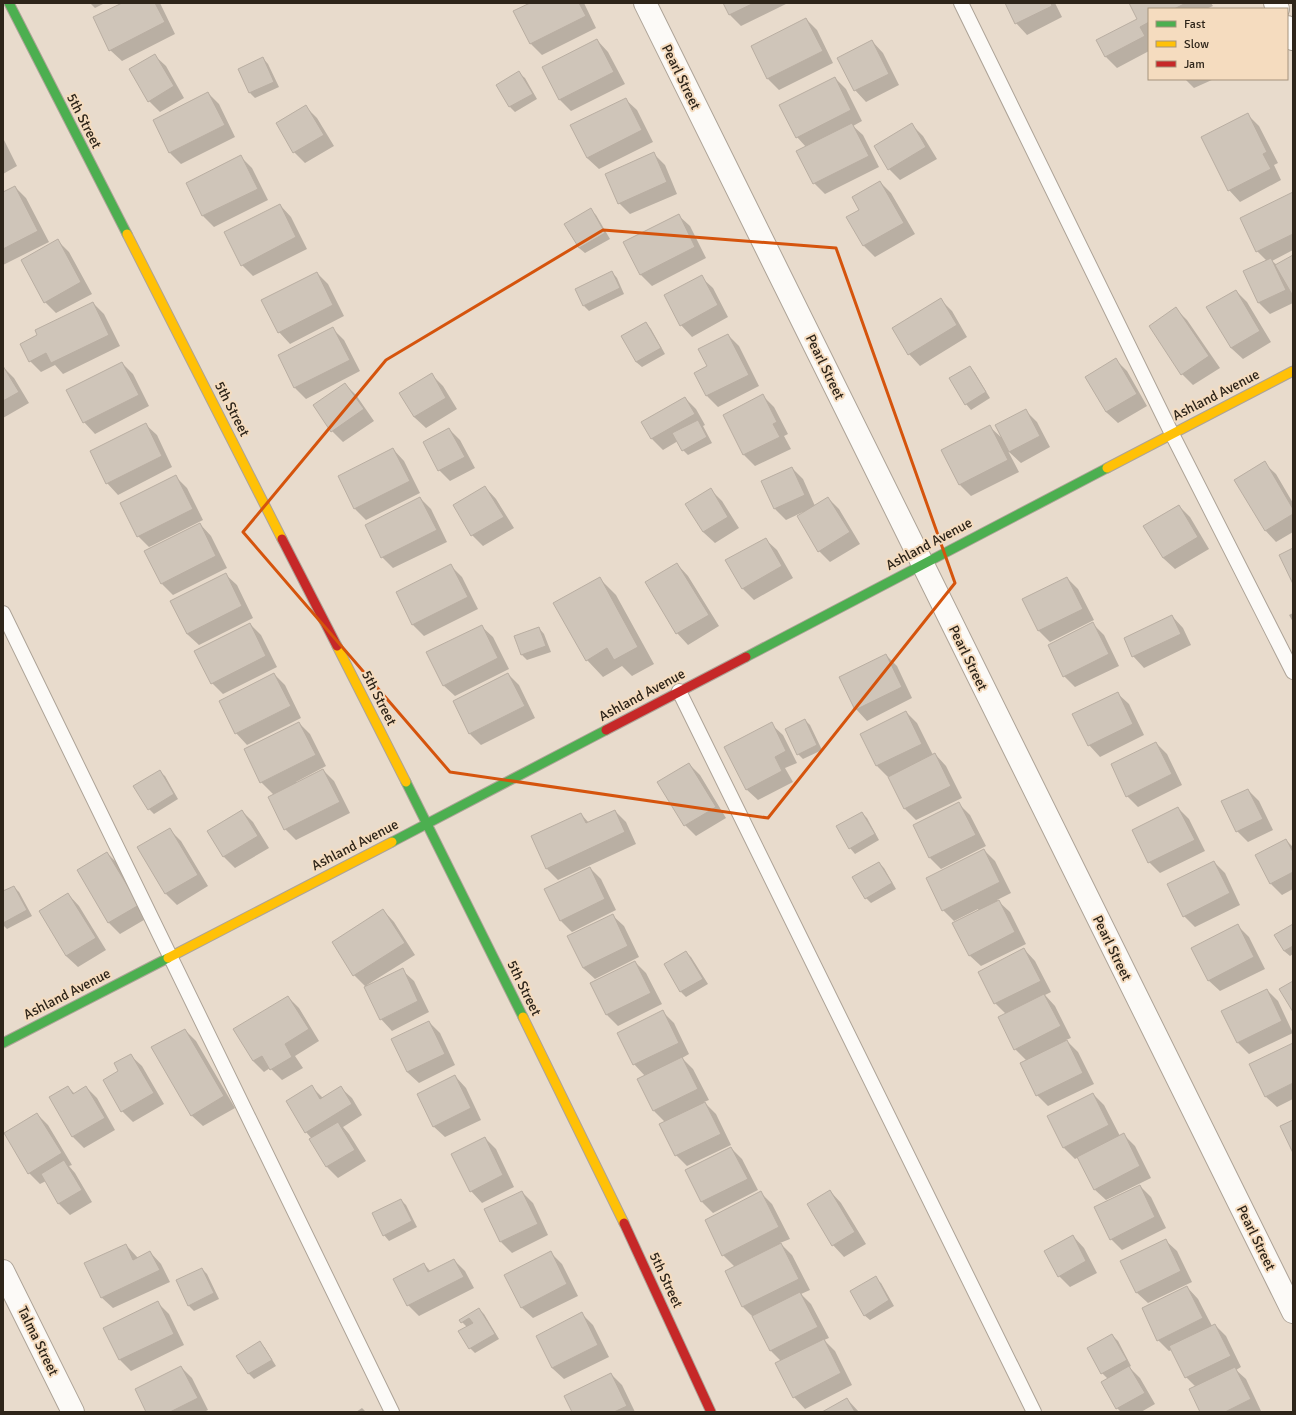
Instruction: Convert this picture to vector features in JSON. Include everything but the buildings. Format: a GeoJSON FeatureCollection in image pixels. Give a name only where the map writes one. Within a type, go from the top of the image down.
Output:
{"type":"FeatureCollection","features":[{"type":"Feature","properties":{"kind":"street","name":"5th Street"},"geometry":{"type":"LineString","coordinates":[[9,3],[427,823],[614,1199],[712,1412]]}},
{"type":"Feature","properties":{"kind":"street","name":"Pearl Street"},"geometry":{"type":"LineString","coordinates":[[645,3],[1293,1312]]}},
{"type":"Feature","properties":{"kind":"street"},"geometry":{"type":"LineString","coordinates":[[1288,29],[1293,39]]}},
{"type":"Feature","properties":{"kind":"street","name":"Ashland Avenue"},"geometry":{"type":"LineString","coordinates":[[3,1043],[1293,371]]}},
{"type":"Feature","properties":{"kind":"street","name":"Talma Street"},"geometry":{"type":"LineString","coordinates":[[3,1270],[73,1412]]}},
{"type":"Feature","properties":{"kind":"lane"},"geometry":{"type":"LineString","coordinates":[[961,3],[1172,434],[1293,672]]}},
{"type":"Feature","properties":{"kind":"lane"},"geometry":{"type":"LineString","coordinates":[[3,613],[392,1412]]}},
{"type":"Feature","properties":{"kind":"lane"},"geometry":{"type":"LineString","coordinates":[[679,691],[1034,1412]]}},
{"type":"Feature","properties":{"kind":"highlighted area"},"geometry":{"type":"Polygon","coordinates":[[[603,230],[836,248],[955,583],[768,818],[450,772],[243,532],[386,360],[603,230]]]}},
{"type":"Feature","properties":{"kind":"traffic: fast"},"geometry":{"type":"LineString","coordinates":[[9,3],[127,234]]}},
{"type":"Feature","properties":{"kind":"traffic: fast"},"geometry":{"type":"LineString","coordinates":[[746,657],[1107,468]]}},
{"type":"Feature","properties":{"kind":"traffic: fast"},"geometry":{"type":"LineString","coordinates":[[392,842],[606,730]]}},
{"type":"Feature","properties":{"kind":"traffic: fast"},"geometry":{"type":"LineString","coordinates":[[406,782],[523,1017]]}},
{"type":"Feature","properties":{"kind":"traffic: fast"},"geometry":{"type":"LineString","coordinates":[[3,1043],[168,958]]}},
{"type":"Feature","properties":{"kind":"traffic: slow"},"geometry":{"type":"LineString","coordinates":[[127,234],[282,539]]}},
{"type":"Feature","properties":{"kind":"traffic: slow"},"geometry":{"type":"LineString","coordinates":[[1107,468],[1293,371]]}},
{"type":"Feature","properties":{"kind":"traffic: slow"},"geometry":{"type":"LineString","coordinates":[[337,646],[406,782]]}},
{"type":"Feature","properties":{"kind":"traffic: slow"},"geometry":{"type":"LineString","coordinates":[[168,958],[392,842]]}},
{"type":"Feature","properties":{"kind":"traffic: slow"},"geometry":{"type":"LineString","coordinates":[[523,1017],[624,1223]]}},
{"type":"Feature","properties":{"kind":"traffic: jam"},"geometry":{"type":"LineString","coordinates":[[282,539],[337,646]]}},
{"type":"Feature","properties":{"kind":"traffic: jam"},"geometry":{"type":"LineString","coordinates":[[606,730],[746,657]]}},
{"type":"Feature","properties":{"kind":"traffic: jam"},"geometry":{"type":"LineString","coordinates":[[624,1223],[711,1412]]}}]}
